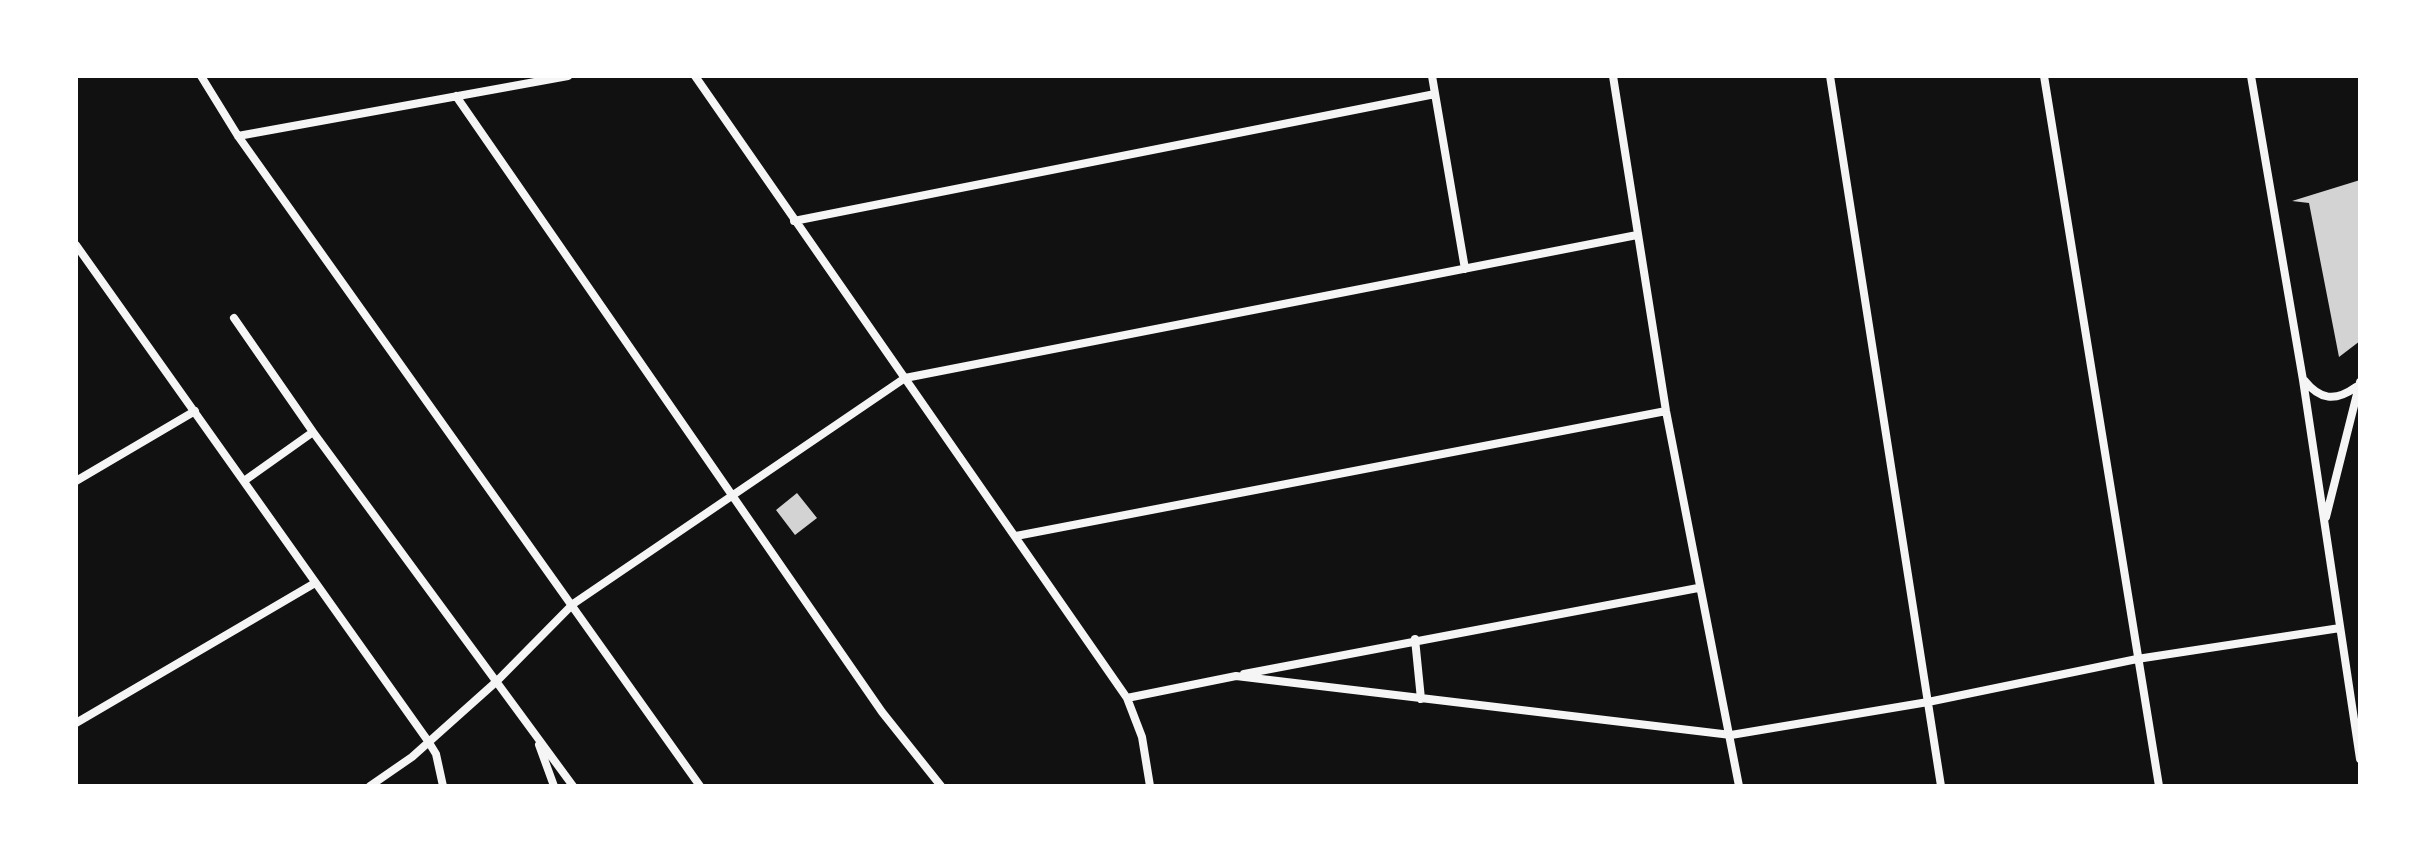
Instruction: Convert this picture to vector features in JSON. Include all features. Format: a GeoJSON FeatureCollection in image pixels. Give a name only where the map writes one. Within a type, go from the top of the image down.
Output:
{"type":"FeatureCollection","features":[{"type":"Feature","properties":{"kind":"street"},"geometry":{"type":"LineString","coordinates":[[201,76],[238,136],[700,786]]}},
{"type":"Feature","properties":{"kind":"street"},"geometry":{"type":"LineString","coordinates":[[238,136],[568,76]]}},
{"type":"Feature","properties":{"kind":"street"},"geometry":{"type":"LineString","coordinates":[[695,76],[1127,698],[1142,737],[1150,786]]}},
{"type":"Feature","properties":{"kind":"street"},"geometry":{"type":"LineString","coordinates":[[1432,76],[1465,269]]}},
{"type":"Feature","properties":{"kind":"street"},"geometry":{"type":"LineString","coordinates":[[1613,76],[1666,411],[1698,588],[1731,735],[1739,786]]}},
{"type":"Feature","properties":{"kind":"street"},"geometry":{"type":"LineString","coordinates":[[1830,76],[1941,786]]}},
{"type":"Feature","properties":{"kind":"street"},"geometry":{"type":"LineString","coordinates":[[2044,76],[2159,786]]}},
{"type":"Feature","properties":{"kind":"street"},"geometry":{"type":"LineString","coordinates":[[2251,76],[2303,380],[2360,759]]}},
{"type":"Feature","properties":{"kind":"street"},"geometry":{"type":"LineString","coordinates":[[794,221],[1435,94]]}},
{"type":"Feature","properties":{"kind":"street"},"geometry":{"type":"LineString","coordinates":[[456,96],[882,712],[941,786]]}},
{"type":"Feature","properties":{"kind":"street"},"geometry":{"type":"LineString","coordinates":[[370,786],[395,771],[497,681],[573,604],[905,378],[1637,235]]}},
{"type":"Feature","properties":{"kind":"street"},"geometry":{"type":"LineString","coordinates":[[77,247],[428,741],[436,754],[443,786]]}},
{"type":"Feature","properties":{"kind":"street"},"geometry":{"type":"LineString","coordinates":[[234,318],[313,432],[573,786]]}},
{"type":"Feature","properties":{"kind":"street"},"geometry":{"type":"LineString","coordinates":[[2303,380],[2315,394],[2329,399],[2345,396],[2358,384]]}},
{"type":"Feature","properties":{"kind":"street"},"geometry":{"type":"LineString","coordinates":[[2325,522],[2358,384]]}},
{"type":"Feature","properties":{"kind":"street"},"geometry":{"type":"LineString","coordinates":[[76,481],[195,411]]}},
{"type":"Feature","properties":{"kind":"street"},"geometry":{"type":"LineString","coordinates":[[1016,536],[1666,411]]}},
{"type":"Feature","properties":{"kind":"street"},"geometry":{"type":"LineString","coordinates":[[244,481],[313,432]]}},
{"type":"Feature","properties":{"kind":"street"},"geometry":{"type":"LineString","coordinates":[[76,723],[315,583]]}},
{"type":"Feature","properties":{"kind":"street"},"geometry":{"type":"LineString","coordinates":[[1127,698],[1415,639],[1698,588]]}},
{"type":"Feature","properties":{"kind":"street"},"geometry":{"type":"LineString","coordinates":[[1236,676],[1731,735],[1928,702],[2137,659],[2340,628]]}},
{"type":"Feature","properties":{"kind":"street"},"geometry":{"type":"LineString","coordinates":[[1415,639],[1421,699]]}},
{"type":"Feature","properties":{"kind":"street"},"geometry":{"type":"LineString","coordinates":[[535,733],[554,786]]}},
{"type":"Feature","properties":{"kind":"building"},"geometry":{"type":"Polygon","coordinates":[[[2360,180],[2360,341],[2339,357],[2309,203],[2292,201],[2360,180]]]}},
{"type":"Feature","properties":{"kind":"building"},"geometry":{"type":"Polygon","coordinates":[[[797,493],[817,518],[795,535],[776,510],[797,493]]]}}]}
